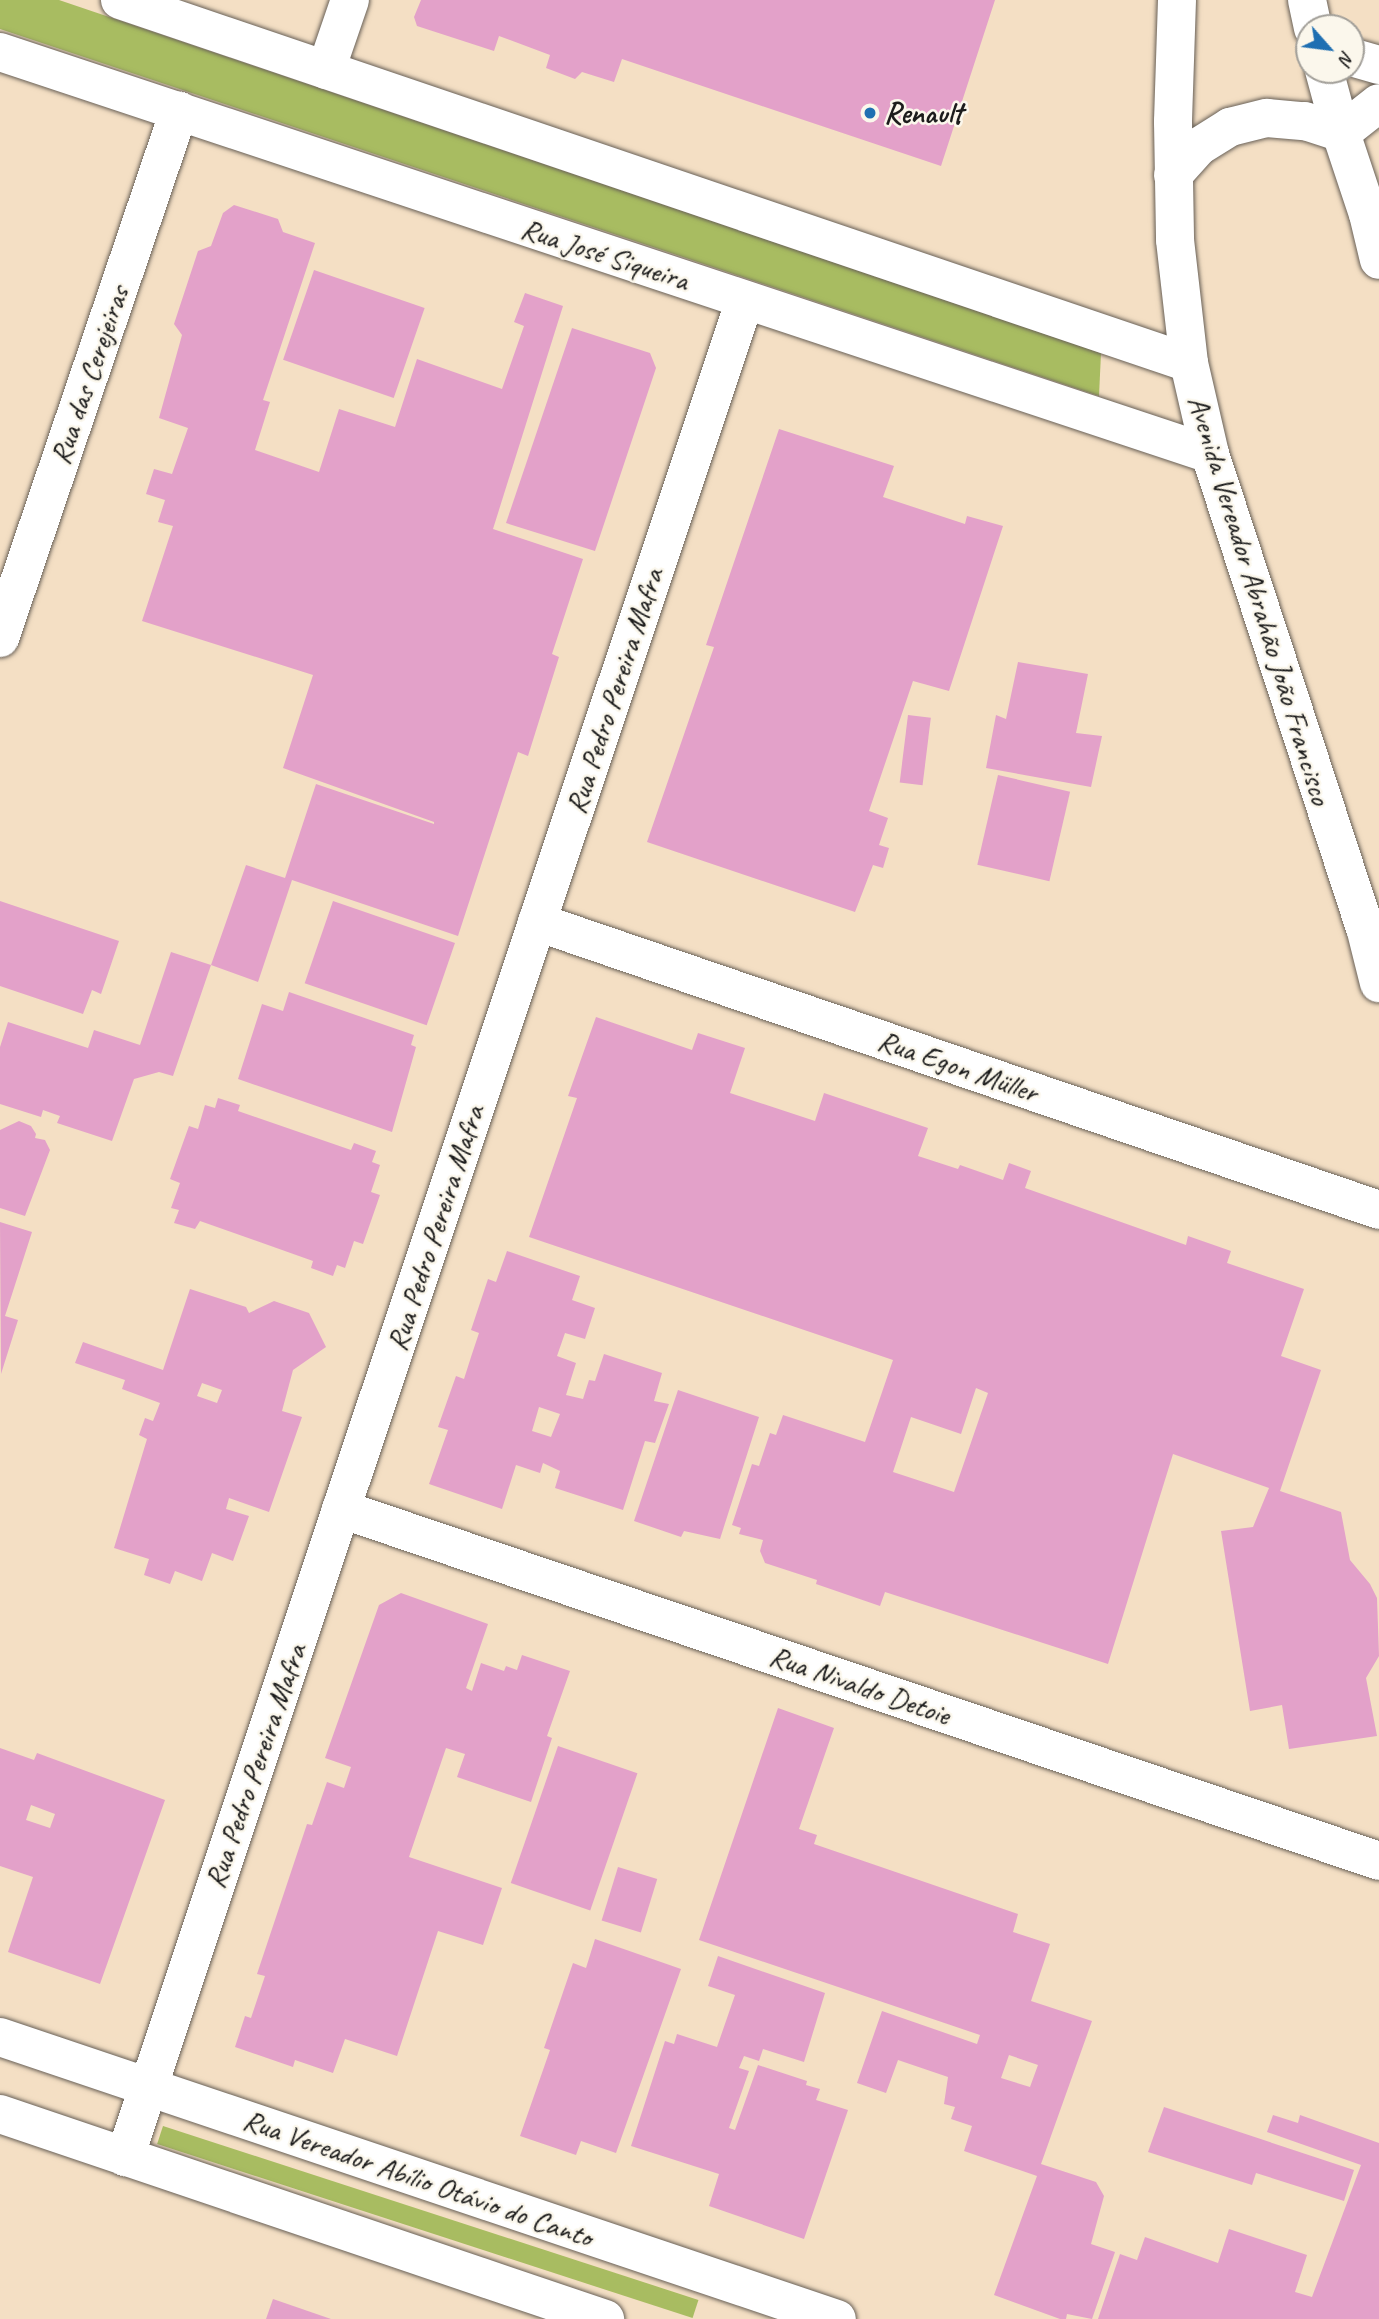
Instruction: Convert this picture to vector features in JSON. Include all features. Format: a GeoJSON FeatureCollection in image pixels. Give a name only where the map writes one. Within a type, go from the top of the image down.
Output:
{"type":"FeatureCollection","features":[{"type":"Feature","properties":{"kind":"street"},"geometry":{"type":"LineString","coordinates":[[120,0],[1189,363]]}},
{"type":"Feature","properties":{"kind":"street"},"geometry":{"type":"LineString","coordinates":[[326,70],[350,0]]}},
{"type":"Feature","properties":{"kind":"street","name":"Avenida Vereador Abrahão João Francisco"},"geometry":{"type":"LineString","coordinates":[[1177,0],[1173,175],[1175,240],[1189,363],[1210,454],[1365,927],[1379,983]]}},
{"type":"Feature","properties":{"kind":"street","name":"Rua José Siqueira"},"geometry":{"type":"LineString","coordinates":[[0,52],[1210,454]]}},
{"type":"Feature","properties":{"kind":"street"},"geometry":{"type":"LineString","coordinates":[[1328,84],[1341,133],[1374,203],[1379,260]]}},
{"type":"Feature","properties":{"kind":"street"},"geometry":{"type":"LineString","coordinates":[[1341,133],[1379,103]]}},
{"type":"Feature","properties":{"kind":"street","name":"Rua das Cerejeiras"},"geometry":{"type":"LineString","coordinates":[[0,638],[179,111]]}},
{"type":"Feature","properties":{"kind":"street"},"geometry":{"type":"LineString","coordinates":[[1173,175],[1198,147],[1230,127],[1267,118],[1306,121],[1341,133]]}},
{"type":"Feature","properties":{"kind":"street","name":"Rua Pedro Pereira Mafra"},"geometry":{"type":"LineString","coordinates":[[125,2157],[745,300]]}},
{"type":"Feature","properties":{"kind":"street","name":"Rua Egon Müller"},"geometry":{"type":"LineString","coordinates":[[537,922],[1379,1210]]}},
{"type":"Feature","properties":{"kind":"street","name":"Rua Nivaldo Detoie"},"geometry":{"type":"LineString","coordinates":[[341,1509],[1379,1861]]}},
{"type":"Feature","properties":{"kind":"street","name":"Rua Vereador Abílio Otávio do Canto"},"geometry":{"type":"LineString","coordinates":[[0,2037],[148,2087],[748,2305],[837,2319]]}},
{"type":"Feature","properties":{"kind":"street"},"geometry":{"type":"LineString","coordinates":[[0,2114],[605,2319]]}},
{"type":"Feature","properties":{"kind":"green space"},"geometry":{"type":"Polygon","coordinates":[[[0,0],[59,0],[1101,353],[1099,396],[0,29],[0,0]]]}},
{"type":"Feature","properties":{"kind":"green space"},"geometry":{"type":"Polygon","coordinates":[[[163,2126],[698,2300],[693,2318],[157,2144],[163,2126]]]}},
{"type":"Feature","properties":{"kind":"building","name":"Renault"},"geometry":{"type":"Polygon","coordinates":[[[421,0],[995,0],[941,166],[622,59],[614,82],[582,72],[575,79],[546,68],[550,55],[499,36],[494,51],[417,26],[414,17],[421,0]]]}},
{"type":"Feature","properties":{"kind":"building"},"geometry":{"type":"Polygon","coordinates":[[[234,205],[278,219],[283,232],[315,243],[263,400],[270,402],[255,450],[319,472],[339,409],[395,427],[417,359],[502,389],[524,326],[514,322],[525,293],[563,306],[493,529],[583,559],[552,654],[559,657],[528,756],[518,752],[458,936],[292,880],[258,982],[211,965],[246,865],[285,878],[316,784],[434,824],[283,768],[313,675],[142,621],[173,526],[158,522],[165,500],[146,494],[154,469],[172,474],[188,428],[159,418],[182,335],[174,324],[198,251],[211,246],[223,213],[234,205]]]}},
{"type":"Feature","properties":{"kind":"building"},"geometry":{"type":"Polygon","coordinates":[[[314,270],[425,308],[394,398],[283,360],[314,270]]]}},
{"type":"Feature","properties":{"kind":"building"},"geometry":{"type":"Polygon","coordinates":[[[572,328],[650,353],[656,368],[595,551],[506,523],[572,328]]]}},
{"type":"Feature","properties":{"kind":"building"},"geometry":{"type":"Polygon","coordinates":[[[779,429],[894,466],[883,497],[965,524],[967,516],[1003,526],[949,691],[913,681],[869,811],[888,818],[879,845],[889,848],[883,868],[873,865],[855,912],[647,842],[714,647],[706,645],[779,429]]]}},
{"type":"Feature","properties":{"kind":"building"},"geometry":{"type":"Polygon","coordinates":[[[1018,662],[1088,674],[1076,733],[1102,736],[1091,787],[986,768],[996,715],[1006,719],[1018,662]]]}},
{"type":"Feature","properties":{"kind":"building"},"geometry":{"type":"Polygon","coordinates":[[[908,715],[931,718],[923,785],[900,782],[908,715]]]}},
{"type":"Feature","properties":{"kind":"building"},"geometry":{"type":"Polygon","coordinates":[[[998,775],[1070,792],[1049,881],[977,865],[998,775]]]}},
{"type":"Feature","properties":{"kind":"building"},"geometry":{"type":"Polygon","coordinates":[[[0,901],[119,941],[101,994],[92,990],[83,1014],[0,986],[0,901]]]}},
{"type":"Feature","properties":{"kind":"building"},"geometry":{"type":"Polygon","coordinates":[[[333,901],[455,943],[427,1025],[305,983],[333,901]]]}},
{"type":"Feature","properties":{"kind":"building"},"geometry":{"type":"Polygon","coordinates":[[[171,952],[211,965],[173,1076],[159,1072],[134,1079],[112,1141],[57,1123],[60,1116],[43,1110],[41,1117],[0,1104],[0,1047],[8,1022],[88,1048],[94,1030],[140,1045],[171,952]]]}},
{"type":"Feature","properties":{"kind":"building"},"geometry":{"type":"Polygon","coordinates":[[[289,992],[414,1035],[411,1045],[416,1047],[392,1132],[238,1079],[262,1004],[283,1011],[289,992]]]}},
{"type":"Feature","properties":{"kind":"building"},"geometry":{"type":"Polygon","coordinates":[[[596,1017],[692,1050],[698,1033],[745,1048],[730,1093],[815,1121],[824,1093],[928,1128],[918,1156],[958,1169],[960,1165],[1003,1180],[1009,1163],[1031,1171],[1025,1188],[1186,1245],[1188,1236],[1231,1251],[1227,1263],[1304,1289],[1281,1356],[1321,1370],[1280,1491],[1341,1512],[1350,1560],[1370,1584],[1377,1598],[1379,1656],[1366,1678],[1377,1736],[1289,1749],[1282,1705],[1250,1711],[1221,1531],[1253,1527],[1269,1488],[1173,1454],[1108,1664],[885,1592],[880,1606],[816,1584],[817,1580],[765,1563],[760,1551],[763,1540],[739,1534],[741,1528],[732,1525],[752,1464],[759,1466],[770,1433],[776,1435],[783,1415],[865,1442],[893,1360],[529,1237],[577,1098],[568,1096],[596,1017]],[[976,1388],[961,1434],[911,1417],[893,1472],[954,1492],[988,1393],[976,1388]]]}},
{"type":"Feature","properties":{"kind":"building"},"geometry":{"type":"Polygon","coordinates":[[[218,1098],[240,1105],[238,1111],[351,1150],[354,1143],[376,1151],[372,1162],[380,1165],[371,1192],[380,1195],[363,1244],[354,1241],[345,1268],[337,1265],[333,1276],[311,1268],[313,1261],[200,1221],[195,1229],[174,1223],[179,1210],[171,1208],[180,1183],[170,1179],[189,1126],[198,1129],[205,1105],[215,1108],[218,1098]]]}},
{"type":"Feature","properties":{"kind":"building"},"geometry":{"type":"Polygon","coordinates":[[[19,1121],[31,1126],[36,1134],[35,1138],[45,1140],[50,1150],[25,1216],[0,1208],[0,1130],[19,1121]]]}},
{"type":"Feature","properties":{"kind":"building"},"geometry":{"type":"Polygon","coordinates":[[[0,1222],[32,1232],[5,1316],[18,1320],[1,1374],[0,1222]]]}},
{"type":"Feature","properties":{"kind":"building"},"geometry":{"type":"Polygon","coordinates":[[[507,1251],[580,1276],[572,1300],[595,1308],[585,1339],[565,1333],[557,1356],[576,1363],[566,1395],[583,1399],[589,1380],[595,1381],[604,1354],[662,1373],[654,1401],[669,1404],[655,1443],[645,1441],[623,1510],[555,1488],[560,1471],[543,1463],[540,1473],[516,1465],[502,1509],[429,1484],[448,1430],[438,1427],[456,1376],[464,1379],[479,1333],[471,1330],[488,1279],[496,1282],[507,1251]],[[539,1407],[532,1431],[551,1437],[560,1414],[539,1407]]]}},
{"type":"Feature","properties":{"kind":"building"},"geometry":{"type":"Polygon","coordinates":[[[190,1289],[246,1307],[249,1313],[274,1301],[309,1313],[326,1347],[293,1370],[282,1411],[302,1417],[269,1512],[229,1498],[226,1509],[249,1516],[233,1561],[212,1553],[202,1581],[175,1571],[170,1584],[144,1575],[149,1559],[114,1548],[147,1439],[139,1435],[145,1418],[153,1421],[160,1403],[122,1389],[125,1380],[75,1363],[83,1342],[163,1370],[190,1289]],[[202,1383],[197,1396],[217,1403],[222,1390],[202,1383]]]}},
{"type":"Feature","properties":{"kind":"building"},"geometry":{"type":"Polygon","coordinates":[[[678,1390],[759,1417],[720,1539],[684,1531],[681,1537],[634,1521],[678,1390]]]}},
{"type":"Feature","properties":{"kind":"building"},"geometry":{"type":"Polygon","coordinates":[[[401,1593],[488,1624],[466,1688],[472,1691],[481,1663],[504,1671],[506,1666],[517,1670],[522,1655],[570,1671],[547,1736],[552,1738],[531,1802],[457,1777],[465,1754],[446,1748],[409,1857],[502,1888],[483,1945],[438,1931],[397,2056],[345,2039],[333,2073],[295,2060],[293,2067],[235,2047],[245,2016],[251,2018],[265,1976],[257,1974],[307,1824],[312,1825],[327,1782],[344,1788],[351,1767],[325,1758],[379,1605],[401,1593]]]}},
{"type":"Feature","properties":{"kind":"building"},"geometry":{"type":"Polygon","coordinates":[[[778,1708],[834,1728],[799,1829],[817,1835],[814,1844],[1018,1914],[1013,1932],[1050,1944],[1031,2001],[1092,2021],[1041,2164],[1096,2182],[1104,2196],[1091,2244],[1115,2252],[1092,2319],[1067,2314],[1066,2319],[1060,2319],[994,2295],[1037,2176],[964,2151],[972,2126],[951,2119],[955,2107],[944,2104],[948,2077],[898,2060],[886,2093],[857,2083],[882,2011],[977,2044],[980,2035],[699,1940],[778,1708]],[[1009,2055],[1001,2078],[1030,2087],[1038,2065],[1009,2055]]]}},
{"type":"Feature","properties":{"kind":"building"},"geometry":{"type":"Polygon","coordinates":[[[558,1746],[637,1773],[590,1910],[511,1883],[558,1746]]]}},
{"type":"Feature","properties":{"kind":"building"},"geometry":{"type":"Polygon","coordinates":[[[0,1748],[34,1760],[37,1753],[165,1800],[100,1984],[8,1952],[33,1877],[0,1866],[0,1748]],[[31,1805],[26,1820],[50,1828],[55,1814],[31,1805]]]}},
{"type":"Feature","properties":{"kind":"building"},"geometry":{"type":"Polygon","coordinates":[[[618,1867],[657,1879],[641,1933],[602,1921],[618,1867]]]}},
{"type":"Feature","properties":{"kind":"building"},"geometry":{"type":"Polygon","coordinates":[[[595,1939],[681,1969],[616,2153],[581,2141],[576,2155],[520,2136],[550,2050],[544,2048],[573,1963],[586,1968],[595,1939]]]}},
{"type":"Feature","properties":{"kind":"building"},"geometry":{"type":"Polygon","coordinates":[[[718,1956],[825,1993],[804,2062],[763,2049],[759,2061],[744,2056],[739,2068],[749,2071],[729,2128],[735,2130],[758,2065],[807,2081],[806,2085],[820,2089],[816,2100],[848,2110],[804,2239],[709,2206],[719,2174],[631,2146],[665,2041],[674,2044],[677,2034],[717,2047],[735,1995],[708,1986],[718,1956]]]}},
{"type":"Feature","properties":{"kind":"building"},"geometry":{"type":"Polygon","coordinates":[[[1164,2107],[1354,2170],[1344,2201],[1256,2173],[1252,2185],[1148,2152],[1164,2107]]]}},
{"type":"Feature","properties":{"kind":"building"},"geometry":{"type":"Polygon","coordinates":[[[1273,2115],[1298,2123],[1300,2115],[1379,2143],[1379,2319],[1098,2319],[1120,2254],[1137,2260],[1145,2237],[1218,2263],[1229,2229],[1307,2255],[1295,2292],[1312,2297],[1361,2165],[1267,2132],[1273,2115]]]}},
{"type":"Feature","properties":{"kind":"building"},"geometry":{"type":"Polygon","coordinates":[[[273,2299],[331,2319],[266,2319],[273,2299]]]}},
{"type":"Feature","properties":{"kind":"place","name":"Renault"},"geometry":{"type":"Point","coordinates":[870,113]}}]}
